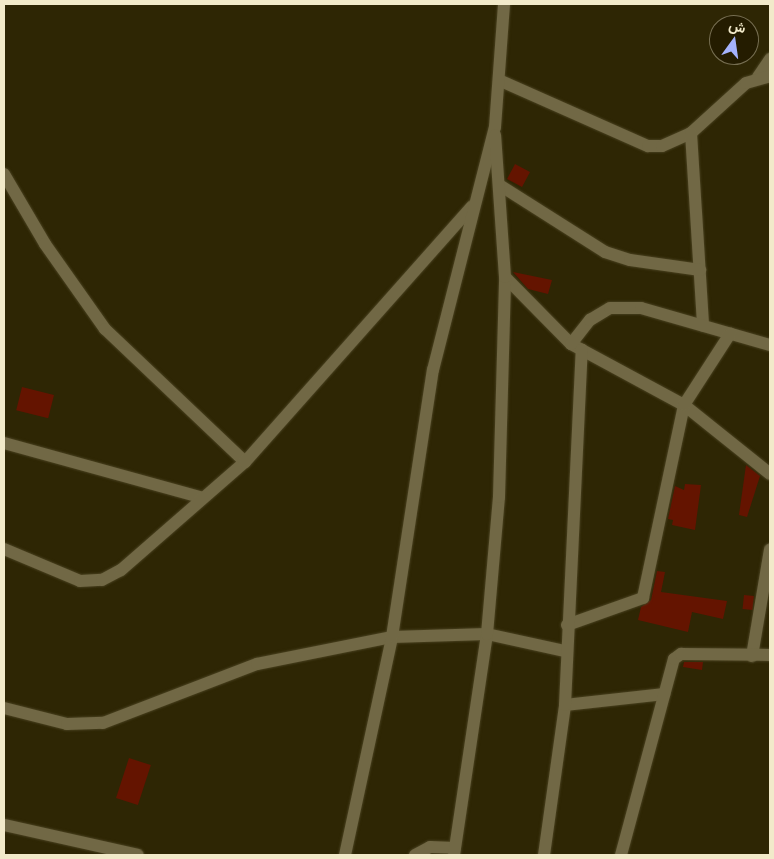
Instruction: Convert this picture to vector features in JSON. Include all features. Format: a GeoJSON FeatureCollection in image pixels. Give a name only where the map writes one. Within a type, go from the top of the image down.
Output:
{"type":"FeatureCollection","features":[{"type":"Feature","properties":{"kind":"street"},"geometry":{"type":"LineString","coordinates":[[345,855],[392,637],[418,448],[473,205],[495,127],[501,80],[504,4]]}},
{"type":"Feature","properties":{"kind":"street"},"geometry":{"type":"LineString","coordinates":[[501,80],[648,146],[676,142],[691,133],[764,77],[770,59]]}},
{"type":"Feature","properties":{"kind":"street"},"geometry":{"type":"LineString","coordinates":[[415,855],[430,847],[455,852],[487,634],[499,488],[505,277],[495,127]]}},
{"type":"Feature","properties":{"kind":"street"},"geometry":{"type":"LineString","coordinates":[[691,133],[703,326]]}},
{"type":"Feature","properties":{"kind":"street"},"geometry":{"type":"LineString","coordinates":[[4,174],[45,244],[105,328],[245,462]]}},
{"type":"Feature","properties":{"kind":"street"},"geometry":{"type":"LineString","coordinates":[[500,186],[604,252],[630,260],[700,270]]}},
{"type":"Feature","properties":{"kind":"street"},"geometry":{"type":"LineString","coordinates":[[4,549],[80,581],[102,580],[121,570],[245,462],[473,205]]}},
{"type":"Feature","properties":{"kind":"street"},"geometry":{"type":"LineString","coordinates":[[505,277],[576,346],[684,404],[770,474]]}},
{"type":"Feature","properties":{"kind":"street"},"geometry":{"type":"LineString","coordinates":[[544,855],[565,705],[565,650],[576,346],[590,320],[610,308],[641,308],[770,345]]}},
{"type":"Feature","properties":{"kind":"street"},"geometry":{"type":"LineString","coordinates":[[567,625],[643,598],[684,404],[730,334]]}},
{"type":"Feature","properties":{"kind":"street"},"geometry":{"type":"LineString","coordinates":[[4,443],[203,498]]}},
{"type":"Feature","properties":{"kind":"street"},"geometry":{"type":"LineString","coordinates":[[752,656],[770,550]]}},
{"type":"Feature","properties":{"kind":"street"},"geometry":{"type":"LineString","coordinates":[[4,708],[68,724],[103,723],[257,664],[392,637],[487,634],[565,650]]}},
{"type":"Feature","properties":{"kind":"street"},"geometry":{"type":"LineString","coordinates":[[621,855],[670,666],[681,654],[770,655]]}},
{"type":"Feature","properties":{"kind":"street"},"geometry":{"type":"LineString","coordinates":[[565,705],[664,694]]}},
{"type":"Feature","properties":{"kind":"street"},"geometry":{"type":"LineString","coordinates":[[4,825],[138,855]]}},
{"type":"Feature","properties":{"kind":"building"},"geometry":{"type":"Polygon","coordinates":[[[515,164],[530,172],[522,187],[507,179],[515,164]]]}},
{"type":"Feature","properties":{"kind":"building"},"geometry":{"type":"Polygon","coordinates":[[[513,272],[552,280],[548,294],[528,289],[513,272]]]}},
{"type":"Feature","properties":{"kind":"building"},"geometry":{"type":"Polygon","coordinates":[[[22,387],[54,395],[48,418],[16,410],[22,387]]]}},
{"type":"Feature","properties":{"kind":"building"},"geometry":{"type":"Polygon","coordinates":[[[746,465],[760,476],[747,517],[739,515],[746,465]]]}},
{"type":"Feature","properties":{"kind":"building"},"geometry":{"type":"Polygon","coordinates":[[[685,484],[701,485],[695,530],[672,525],[673,520],[668,519],[675,486],[684,490],[685,484]]]}},
{"type":"Feature","properties":{"kind":"building"},"geometry":{"type":"Polygon","coordinates":[[[657,571],[665,572],[661,592],[727,601],[723,619],[692,612],[688,632],[638,620],[641,607],[651,600],[657,571]]]}},
{"type":"Feature","properties":{"kind":"building"},"geometry":{"type":"Polygon","coordinates":[[[744,595],[754,596],[752,610],[743,609],[744,595]]]}},
{"type":"Feature","properties":{"kind":"building"},"geometry":{"type":"Polygon","coordinates":[[[684,662],[703,662],[702,670],[683,667],[684,662]]]}},
{"type":"Feature","properties":{"kind":"building"},"geometry":{"type":"Polygon","coordinates":[[[129,758],[151,765],[138,805],[116,798],[129,758]]]}}]}
